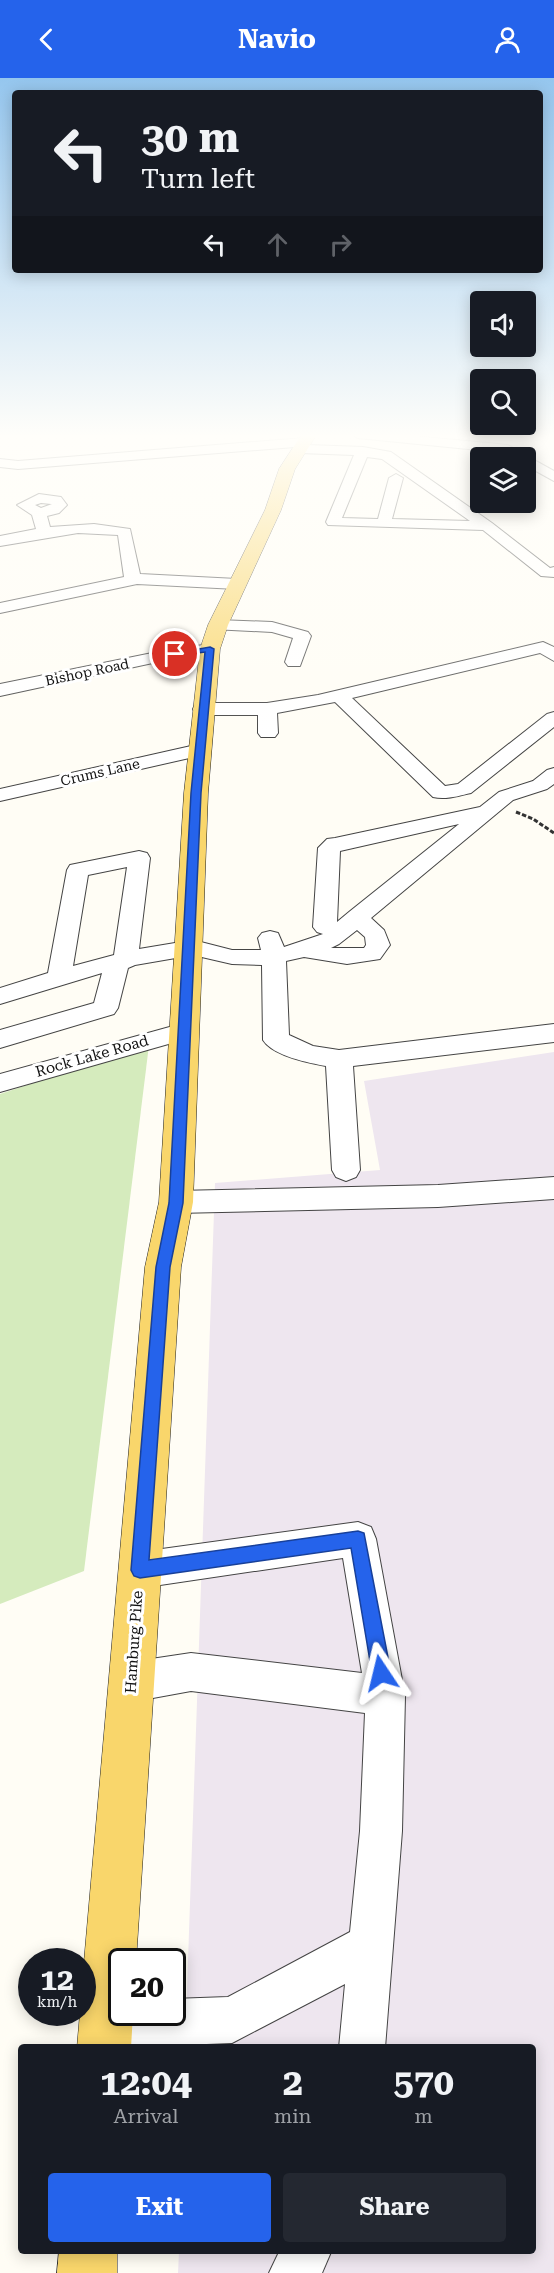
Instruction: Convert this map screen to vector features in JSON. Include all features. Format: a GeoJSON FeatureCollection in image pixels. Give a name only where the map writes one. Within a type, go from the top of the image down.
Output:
{"type":"FeatureCollection","features":[{"type":"Feature","properties":{"kind":"main road","name":"Hamburg Pike"},"geometry":{"type":"LineString","coordinates":[[105,2036],[163,1267],[176,1203],[184,1031],[197,948],[202,710],[214,637],[260,536]]}},
{"type":"Feature","properties":{"kind":"main road"},"geometry":{"type":"LineString","coordinates":[[87,2273],[88,2254]]}},
{"type":"Feature","properties":{"kind":"street"},"geometry":{"type":"LineString","coordinates":[[0,541],[25,536]]}},
{"type":"Feature","properties":{"kind":"street"},"geometry":{"type":"LineString","coordinates":[[126,536],[133,580]]}},
{"type":"Feature","properties":{"kind":"street"},"geometry":{"type":"LineString","coordinates":[[500,536],[547,573],[554,572]]}},
{"type":"Feature","properties":{"kind":"street"},"geometry":{"type":"LineString","coordinates":[[524,555],[544,551]]}},
{"type":"Feature","properties":{"kind":"street"},"geometry":{"type":"LineString","coordinates":[[0,608],[133,580],[237,584]]}},
{"type":"Feature","properties":{"kind":"street","name":"Bishop Road"},"geometry":{"type":"LineString","coordinates":[[0,690],[162,656],[214,637],[285,630],[302,636],[294,662]]}},
{"type":"Feature","properties":{"kind":"street"},"geometry":{"type":"LineString","coordinates":[[202,710],[263,718],[339,696],[543,647],[554,656]]}},
{"type":"Feature","properties":{"kind":"street"},"geometry":{"type":"LineString","coordinates":[[339,696],[440,793],[464,789],[554,718]]}},
{"type":"Feature","properties":{"kind":"street","name":"Crums Lane"},"geometry":{"type":"LineString","coordinates":[[0,795],[200,750]]}},
{"type":"Feature","properties":{"kind":"street"},"geometry":{"type":"LineString","coordinates":[[307,950],[331,939],[341,924],[506,796],[540,785],[554,774]]}},
{"type":"Feature","properties":{"kind":"street"},"geometry":{"type":"LineString","coordinates":[[341,924],[328,848],[335,844],[486,812]]}},
{"type":"Feature","properties":{"kind":"street"},"geometry":{"type":"LineString","coordinates":[[0,1039],[105,1008],[121,962],[139,858],[78,870],[58,979]]}},
{"type":"Feature","properties":{"kind":"street"},"geometry":{"type":"LineString","coordinates":[[0,996],[121,962],[197,948],[232,957],[272,947],[341,924],[376,935],[378,945],[372,954],[355,958],[338,958],[307,950],[272,947]]}},
{"type":"Feature","properties":{"kind":"street"},"geometry":{"type":"LineString","coordinates":[[272,947],[276,1040],[308,1054],[339,1059],[554,1033]]}},
{"type":"Feature","properties":{"kind":"street","name":"Rock Lake Road"},"geometry":{"type":"LineString","coordinates":[[0,1083],[96,1053],[184,1031]]}},
{"type":"Feature","properties":{"kind":"street"},"geometry":{"type":"LineString","coordinates":[[339,1059],[346,1170]]}},
{"type":"Feature","properties":{"kind":"street"},"geometry":{"type":"LineString","coordinates":[[176,1203],[438,1196],[554,1188]]}},
{"type":"Feature","properties":{"kind":"street"},"geometry":{"type":"LineString","coordinates":[[140,1570],[358,1539],[386,1696],[381,1831],[362,2044]]}},
{"type":"Feature","properties":{"kind":"street"},"geometry":{"type":"LineString","coordinates":[[131,1682],[191,1672],[386,1696]]}},
{"type":"Feature","properties":{"kind":"street"},"geometry":{"type":"LineString","coordinates":[[105,2036],[232,2020],[371,1945]]}},
{"type":"Feature","properties":{"kind":"street"},"geometry":{"type":"LineString","coordinates":[[295,2273],[305,2254]]}},
{"type":"Feature","properties":{"kind":"path"},"geometry":{"type":"LineString","coordinates":[[515,812],[533,819],[554,833]]}},
{"type":"Feature","properties":{"kind":"shaded area"},"geometry":{"type":"Polygon","coordinates":[[[554,1052],[554,2273],[178,2273],[179,2254],[536,2254],[536,2044],[185,2044],[215,1183],[380,1170],[364,1081],[554,1052]]]}},
{"type":"Feature","properties":{"kind":"green space"},"geometry":{"type":"Polygon","coordinates":[[[149,1045],[84,1571],[0,1604],[0,1094],[149,1045]]]}},
{"type":"Feature","properties":{"kind":"route"},"geometry":{"type":"LineString","coordinates":[[175,654],[210,649],[196,793],[176,1203],[163,1267],[140,1570],[358,1539],[381,1673]]}}]}
